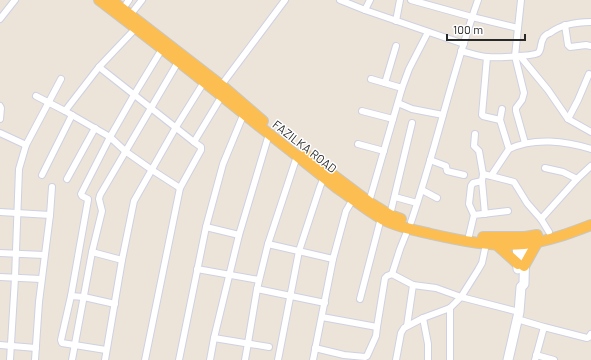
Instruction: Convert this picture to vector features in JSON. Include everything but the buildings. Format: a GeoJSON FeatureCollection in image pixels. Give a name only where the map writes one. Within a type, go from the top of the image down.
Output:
{"type":"FeatureCollection","features":[{"type":"Feature","properties":{"kind":"highway","name":"FAZILKA ROAD"},"geometry":{"type":"LineString","coordinates":[[99,0],[124,15],[221,91],[369,202],[386,217]]}},
{"type":"Feature","properties":{"kind":"highway","name":"FAZILKA ROAD"},"geometry":{"type":"LineString","coordinates":[[111,0],[136,28],[204,82],[221,91],[269,134],[353,199],[386,217],[410,226],[467,242],[497,245],[521,240]]}},
{"type":"Feature","properties":{"kind":"highway"},"geometry":{"type":"LineString","coordinates":[[521,240],[577,224],[591,218]]}},
{"type":"Feature","properties":{"kind":"highway"},"geometry":{"type":"LineString","coordinates":[[521,240],[538,241],[580,230],[591,225]]}},
{"type":"Feature","properties":{"kind":"highway","name":"FAZILKA ROAD"},"geometry":{"type":"LineString","coordinates":[[410,226],[469,236],[521,240]]}},
{"type":"Feature","properties":{"kind":"highway"},"geometry":{"type":"LineString","coordinates":[[497,245],[521,265],[538,241]]}},
{"type":"Feature","properties":{"kind":"main road"},"geometry":{"type":"LineString","coordinates":[[508,360],[518,316],[521,287],[519,283],[521,240]]}},
{"type":"Feature","properties":{"kind":"street"},"geometry":{"type":"LineString","coordinates":[[0,19],[3,11],[15,0]]}},
{"type":"Feature","properties":{"kind":"street"},"geometry":{"type":"LineString","coordinates":[[124,15],[129,0]]}},
{"type":"Feature","properties":{"kind":"street"},"geometry":{"type":"LineString","coordinates":[[194,142],[221,91],[285,0]]}},
{"type":"Feature","properties":{"kind":"street"},"geometry":{"type":"LineString","coordinates":[[340,0],[464,44]]}},
{"type":"Feature","properties":{"kind":"street"},"geometry":{"type":"LineString","coordinates":[[365,10],[370,0]]}},
{"type":"Feature","properties":{"kind":"street"},"geometry":{"type":"LineString","coordinates":[[396,21],[400,0]]}},
{"type":"Feature","properties":{"kind":"street"},"geometry":{"type":"LineString","coordinates":[[411,0],[518,28]]}},
{"type":"Feature","properties":{"kind":"street"},"geometry":{"type":"LineString","coordinates":[[315,348],[344,355],[368,356],[376,336],[385,278],[392,274],[400,249],[410,226],[422,190],[461,51],[478,0]]}},
{"type":"Feature","properties":{"kind":"street"},"geometry":{"type":"LineString","coordinates":[[521,0],[517,56],[524,93],[522,100],[516,108],[516,111],[525,143]]}},
{"type":"Feature","properties":{"kind":"street"},"geometry":{"type":"LineString","coordinates":[[124,15],[140,1]]}},
{"type":"Feature","properties":{"kind":"street"},"geometry":{"type":"LineString","coordinates":[[461,51],[488,58],[538,53],[540,51],[544,36],[553,30],[573,23],[591,22]]}},
{"type":"Feature","properties":{"kind":"street"},"geometry":{"type":"LineString","coordinates":[[565,25],[568,44],[570,47],[586,45],[591,46]]}},
{"type":"Feature","properties":{"kind":"street"},"geometry":{"type":"LineString","coordinates":[[65,110],[99,68],[136,28]]}},
{"type":"Feature","properties":{"kind":"street"},"geometry":{"type":"LineString","coordinates":[[369,202],[402,88],[409,69],[428,32]]}},
{"type":"Feature","properties":{"kind":"street"},"geometry":{"type":"LineString","coordinates":[[385,83],[396,46]]}},
{"type":"Feature","properties":{"kind":"street"},"geometry":{"type":"LineString","coordinates":[[106,350],[62,343],[60,340],[71,296],[88,200],[81,194],[110,137],[162,49]]}},
{"type":"Feature","properties":{"kind":"street"},"geometry":{"type":"LineString","coordinates":[[517,56],[548,90],[568,119],[591,132]]}},
{"type":"Feature","properties":{"kind":"street"},"geometry":{"type":"LineString","coordinates":[[488,58],[482,115],[500,120]]}},
{"type":"Feature","properties":{"kind":"street"},"geometry":{"type":"LineString","coordinates":[[72,360],[92,252],[102,211],[99,199],[100,195],[178,62]]}},
{"type":"Feature","properties":{"kind":"street"},"geometry":{"type":"LineString","coordinates":[[99,68],[201,147],[201,150],[180,188],[145,360]]}},
{"type":"Feature","properties":{"kind":"street"},"geometry":{"type":"LineString","coordinates":[[568,119],[589,74]]}},
{"type":"Feature","properties":{"kind":"street"},"geometry":{"type":"LineString","coordinates":[[10,360],[19,169],[26,145],[60,79]]}},
{"type":"Feature","properties":{"kind":"street"},"geometry":{"type":"LineString","coordinates":[[371,79],[402,88]]}},
{"type":"Feature","properties":{"kind":"street"},"geometry":{"type":"LineString","coordinates":[[104,360],[134,201],[176,127],[204,82]]}},
{"type":"Feature","properties":{"kind":"street"},"geometry":{"type":"LineString","coordinates":[[36,96],[65,110],[110,137],[125,151],[180,188]]}},
{"type":"Feature","properties":{"kind":"street"},"geometry":{"type":"LineString","coordinates":[[398,103],[412,109],[442,115]]}},
{"type":"Feature","properties":{"kind":"street"},"geometry":{"type":"LineString","coordinates":[[0,106],[0,119]]}},
{"type":"Feature","properties":{"kind":"street"},"geometry":{"type":"LineString","coordinates":[[502,109],[500,120],[509,149]]}},
{"type":"Feature","properties":{"kind":"street"},"geometry":{"type":"LineString","coordinates":[[362,110],[393,119]]}},
{"type":"Feature","properties":{"kind":"street"},"geometry":{"type":"LineString","coordinates":[[179,360],[206,226],[223,164],[244,113]]}},
{"type":"Feature","properties":{"kind":"street"},"geometry":{"type":"LineString","coordinates":[[42,176],[72,115]]}},
{"type":"Feature","properties":{"kind":"street"},"geometry":{"type":"LineString","coordinates":[[360,299],[386,217],[395,197],[412,123]]}},
{"type":"Feature","properties":{"kind":"street"},"geometry":{"type":"LineString","coordinates":[[67,179],[95,128]]}},
{"type":"Feature","properties":{"kind":"street"},"geometry":{"type":"LineString","coordinates":[[0,133],[26,145]]}},
{"type":"Feature","properties":{"kind":"street"},"geometry":{"type":"LineString","coordinates":[[210,360],[238,234],[269,134]]}},
{"type":"Feature","properties":{"kind":"street"},"geometry":{"type":"LineString","coordinates":[[475,134],[474,146],[479,151],[483,174],[482,181],[485,214]]}},
{"type":"Feature","properties":{"kind":"street"},"geometry":{"type":"LineString","coordinates":[[491,176],[509,149],[525,143],[570,143],[591,149]]}},
{"type":"Feature","properties":{"kind":"street"},"geometry":{"type":"LineString","coordinates":[[358,144],[384,151]]}},
{"type":"Feature","properties":{"kind":"street"},"geometry":{"type":"LineString","coordinates":[[245,360],[257,288],[268,244],[297,156]]}},
{"type":"Feature","properties":{"kind":"street"},"geometry":{"type":"LineString","coordinates":[[430,160],[446,166],[447,171],[464,175]]}},
{"type":"Feature","properties":{"kind":"street"},"geometry":{"type":"LineString","coordinates":[[541,219],[577,179],[591,166]]}},
{"type":"Feature","properties":{"kind":"street"},"geometry":{"type":"LineString","coordinates":[[545,168],[563,172],[577,179]]}},
{"type":"Feature","properties":{"kind":"street"},"geometry":{"type":"LineString","coordinates":[[483,174],[514,182],[527,203],[541,219],[549,232]]}},
{"type":"Feature","properties":{"kind":"street"},"geometry":{"type":"LineString","coordinates":[[278,360],[299,251],[324,177]]}},
{"type":"Feature","properties":{"kind":"street"},"geometry":{"type":"LineString","coordinates":[[469,236],[474,215],[469,204],[471,186],[473,183],[482,181]]}},
{"type":"Feature","properties":{"kind":"street"},"geometry":{"type":"LineString","coordinates":[[35,360],[41,279],[50,215],[52,187]]}},
{"type":"Feature","properties":{"kind":"street"},"geometry":{"type":"LineString","coordinates":[[422,190],[437,198]]}},
{"type":"Feature","properties":{"kind":"street"},"geometry":{"type":"LineString","coordinates":[[395,197],[417,203]]}},
{"type":"Feature","properties":{"kind":"street"},"geometry":{"type":"LineString","coordinates":[[313,360],[333,259],[346,211],[353,199]]}},
{"type":"Feature","properties":{"kind":"street"},"geometry":{"type":"LineString","coordinates":[[474,215],[508,211]]}},
{"type":"Feature","properties":{"kind":"street"},"geometry":{"type":"LineString","coordinates":[[0,212],[50,215]]}},
{"type":"Feature","properties":{"kind":"street"},"geometry":{"type":"LineString","coordinates":[[206,226],[238,234]]}},
{"type":"Feature","properties":{"kind":"street"},"geometry":{"type":"LineString","coordinates":[[268,244],[333,259]]}},
{"type":"Feature","properties":{"kind":"street"},"geometry":{"type":"LineString","coordinates":[[396,360],[401,333],[404,328],[423,318],[450,308],[461,297],[482,263],[486,244]]}},
{"type":"Feature","properties":{"kind":"street"},"geometry":{"type":"LineString","coordinates":[[92,252],[122,260]]}},
{"type":"Feature","properties":{"kind":"street"},"geometry":{"type":"LineString","coordinates":[[0,253],[44,255]]}},
{"type":"Feature","properties":{"kind":"street"},"geometry":{"type":"LineString","coordinates":[[197,269],[259,280]]}},
{"type":"Feature","properties":{"kind":"street"},"geometry":{"type":"LineString","coordinates":[[392,274],[413,285],[436,288],[518,316],[544,327],[587,338],[591,334]]}},
{"type":"Feature","properties":{"kind":"street"},"geometry":{"type":"LineString","coordinates":[[0,277],[41,279]]}},
{"type":"Feature","properties":{"kind":"street"},"geometry":{"type":"LineString","coordinates":[[407,326],[413,285]]}},
{"type":"Feature","properties":{"kind":"street"},"geometry":{"type":"LineString","coordinates":[[257,288],[325,303]]}},
{"type":"Feature","properties":{"kind":"street"},"geometry":{"type":"LineString","coordinates":[[71,296],[84,297],[114,304]]}},
{"type":"Feature","properties":{"kind":"street"},"geometry":{"type":"LineString","coordinates":[[450,308],[450,360]]}},
{"type":"Feature","properties":{"kind":"street"},"geometry":{"type":"LineString","coordinates":[[322,317],[377,327]]}},
{"type":"Feature","properties":{"kind":"street"},"geometry":{"type":"LineString","coordinates":[[423,318],[428,344],[428,360]]}},
{"type":"Feature","properties":{"kind":"street"},"geometry":{"type":"LineString","coordinates":[[544,327],[536,358],[554,360]]}},
{"type":"Feature","properties":{"kind":"street"},"geometry":{"type":"LineString","coordinates":[[214,338],[269,347]]}},
{"type":"Feature","properties":{"kind":"street"},"geometry":{"type":"LineString","coordinates":[[0,345],[36,348]]}}]}
